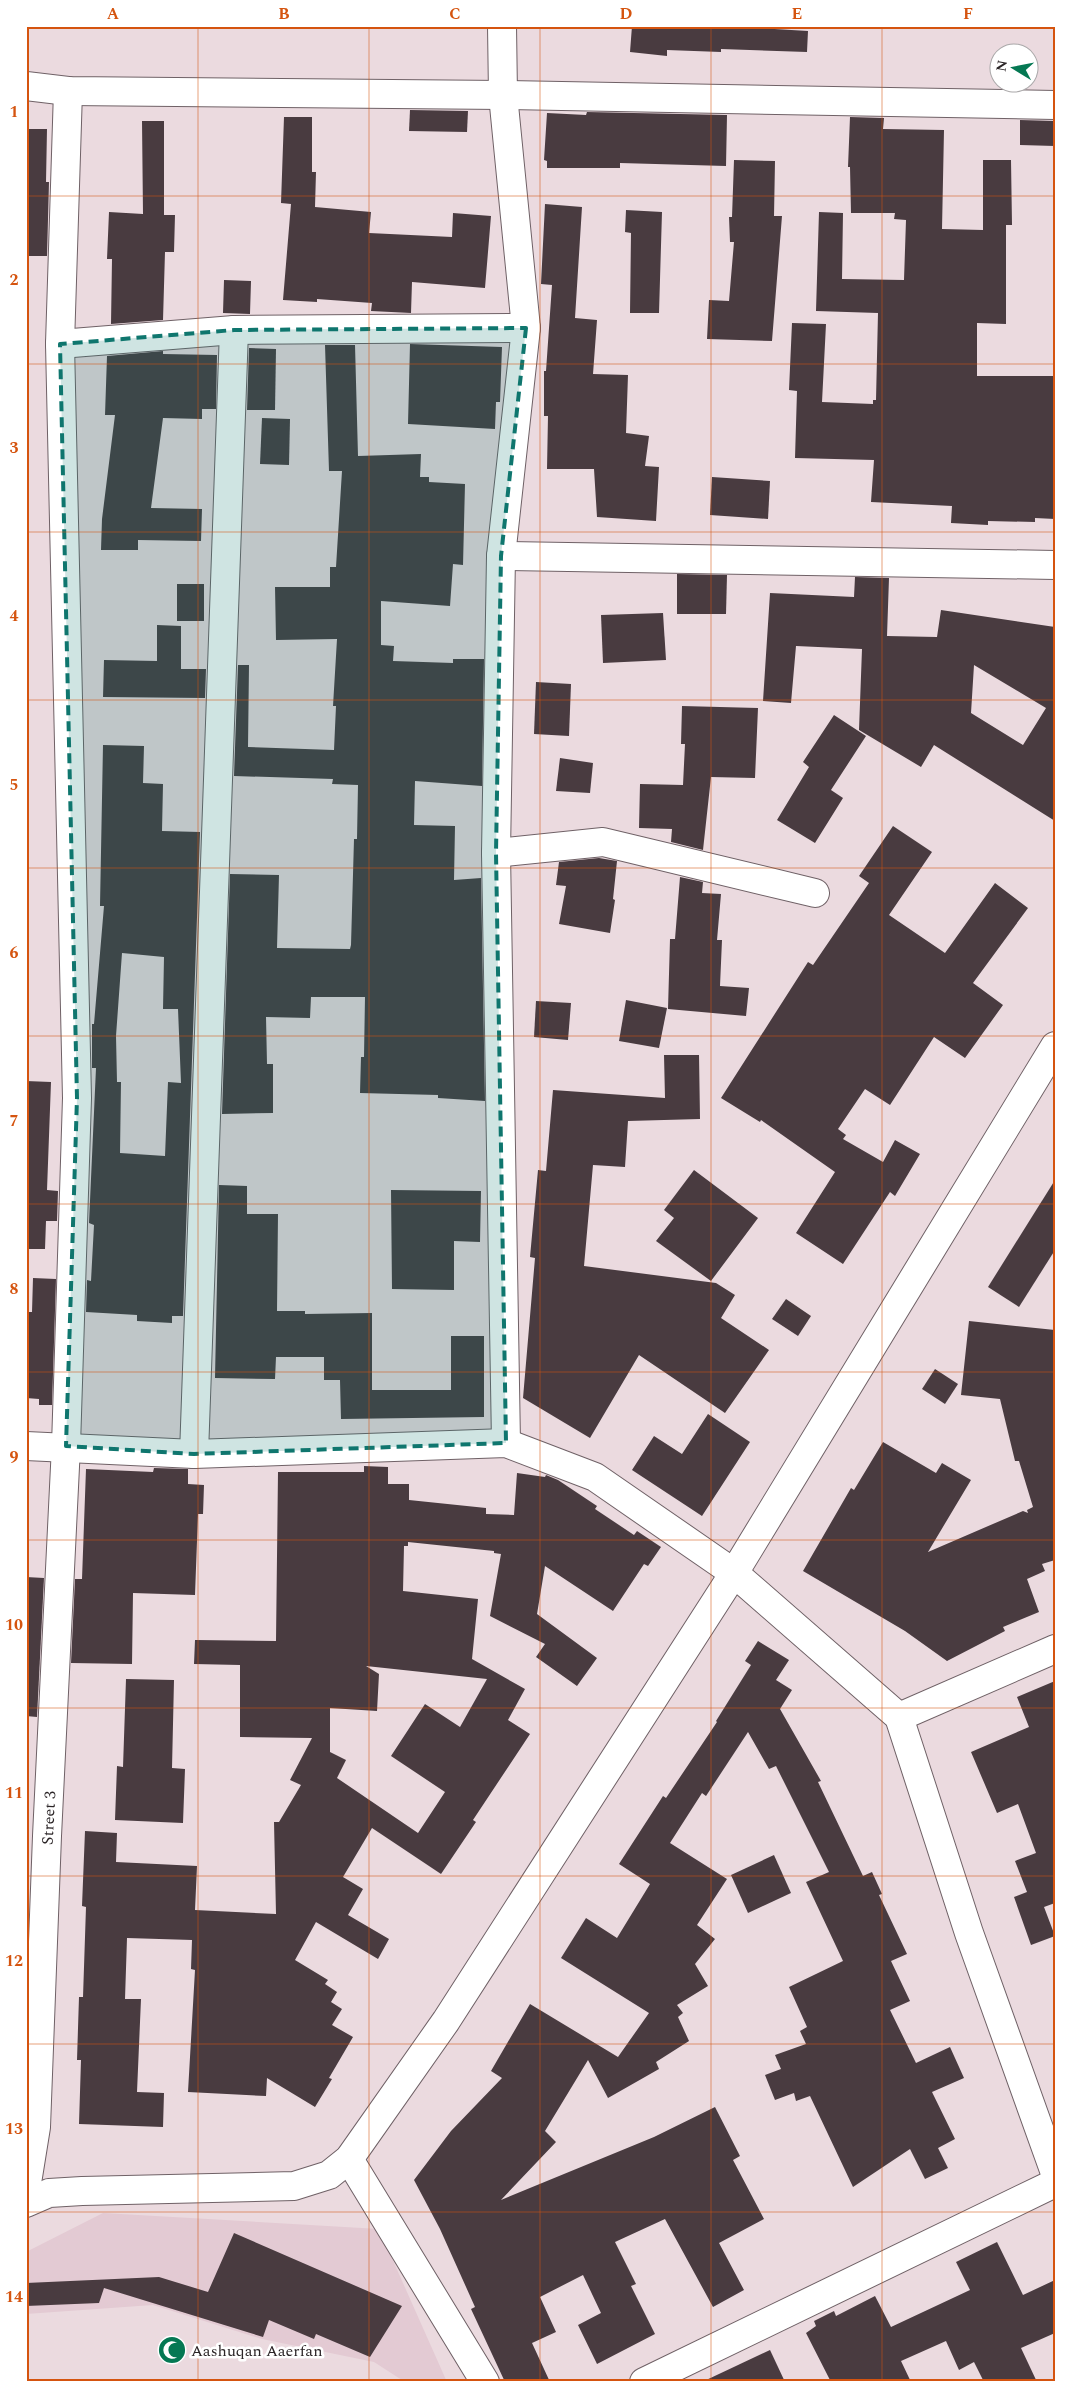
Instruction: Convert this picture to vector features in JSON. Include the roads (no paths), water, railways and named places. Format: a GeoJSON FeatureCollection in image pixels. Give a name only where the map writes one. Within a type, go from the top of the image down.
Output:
{"type":"FeatureCollection","features":[{"type":"Feature","properties":{"kind":"street"},"geometry":{"type":"LineString","coordinates":[[502,26],[503,95],[526,328],[502,556],[496,853],[506,1442]]}},
{"type":"Feature","properties":{"kind":"street"},"geometry":{"type":"LineString","coordinates":[[26,86],[68,91],[503,95],[1055,105]]}},
{"type":"Feature","properties":{"kind":"street","name":"Street 3"},"geometry":{"type":"LineString","coordinates":[[26,2189],[36,2127],[47,1836],[66,1446],[77,1098],[60,344],[68,91]]}},
{"type":"Feature","properties":{"kind":"street"},"geometry":{"type":"LineString","coordinates":[[60,344],[234,330],[526,328]]}},
{"type":"Feature","properties":{"kind":"street"},"geometry":{"type":"LineString","coordinates":[[194,1454],[234,330]]}},
{"type":"Feature","properties":{"kind":"street"},"geometry":{"type":"LineString","coordinates":[[502,556],[1055,566]]}},
{"type":"Feature","properties":{"kind":"street"},"geometry":{"type":"LineString","coordinates":[[496,853],[603,842],[815,893]]}},
{"type":"Feature","properties":{"kind":"street"},"geometry":{"type":"LineString","coordinates":[[26,2203],[49,2193],[294,2186],[329,2175],[349,2159],[446,2020],[734,1573],[1055,1046]]}},
{"type":"Feature","properties":{"kind":"street"},"geometry":{"type":"LineString","coordinates":[[26,1446],[66,1446],[194,1454],[506,1442],[595,1477],[734,1573],[899,1717],[969,1933],[1055,2173]]}},
{"type":"Feature","properties":{"kind":"street"},"geometry":{"type":"LineString","coordinates":[[899,1717],[1055,1649]]}},
{"type":"Feature","properties":{"kind":"street"},"geometry":{"type":"LineString","coordinates":[[349,2159],[485,2382]]}},
{"type":"Feature","properties":{"kind":"street"},"geometry":{"type":"LineString","coordinates":[[644,2382],[1055,2183]]}},
{"type":"Feature","properties":{"kind":"place","name":"Aashuqan Aaerfan"},"geometry":{"type":"Point","coordinates":[172,2350]}}]}
